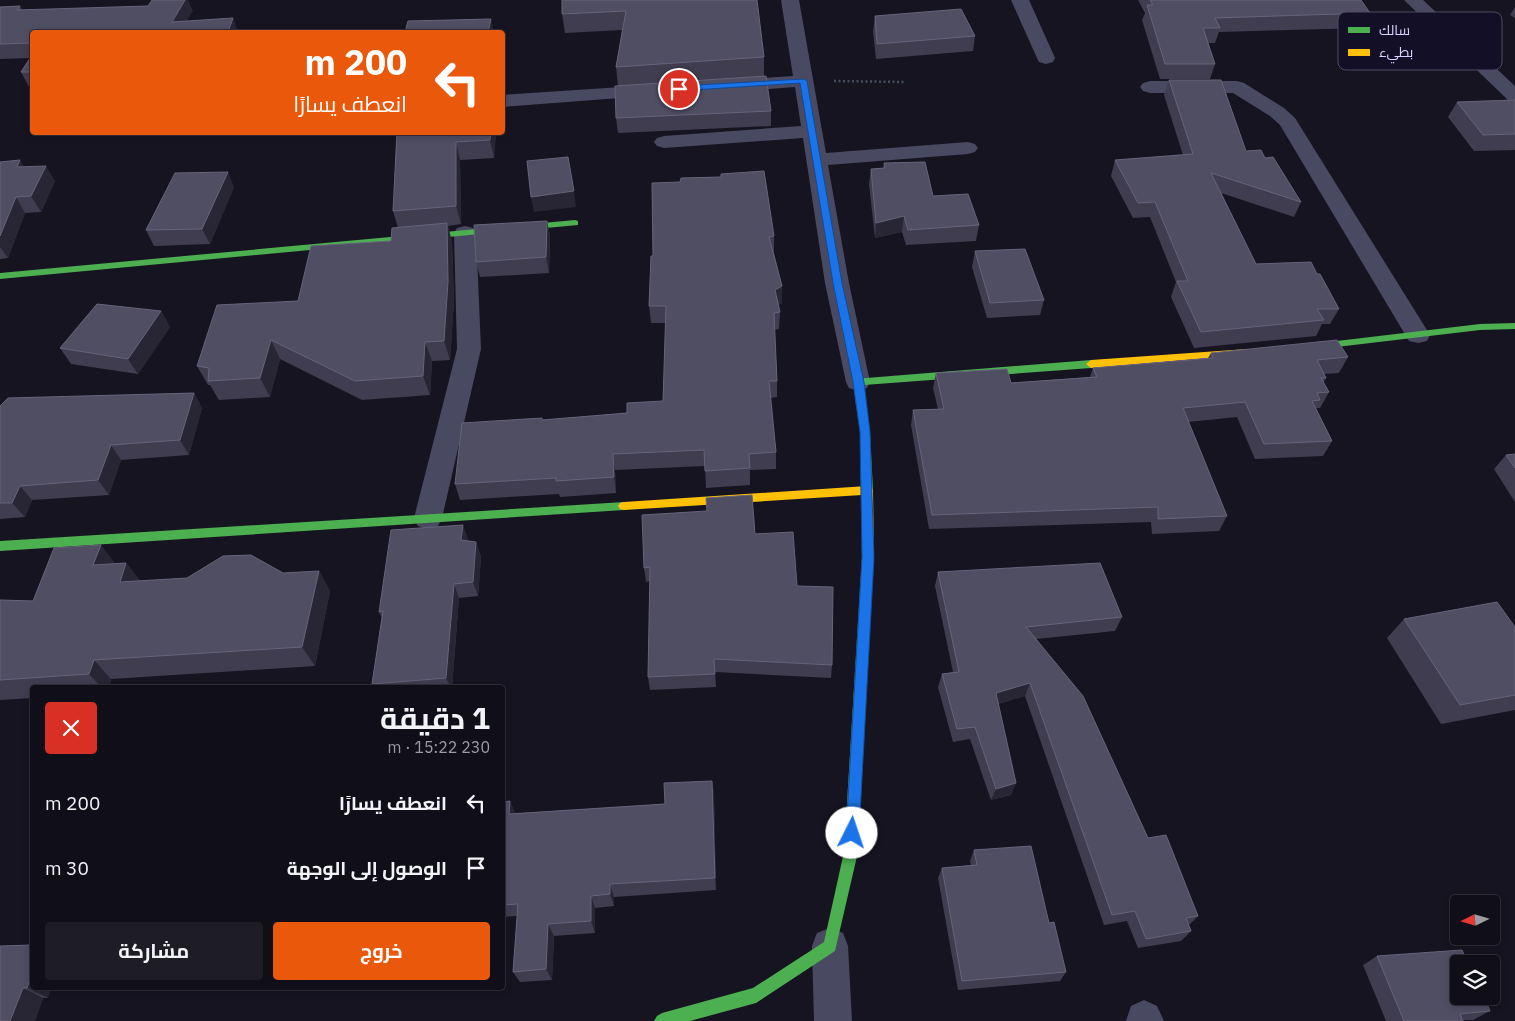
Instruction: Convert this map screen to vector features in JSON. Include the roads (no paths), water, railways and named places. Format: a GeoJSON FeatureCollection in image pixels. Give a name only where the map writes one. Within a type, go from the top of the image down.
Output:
{"type":"FeatureCollection","features":[{"type":"Feature","properties":{"kind":"street"},"geometry":{"type":"LineString","coordinates":[[790,0],[837,283],[858,382],[865,432],[868,567],[851,852],[830,946],[833,1021]]}},
{"type":"Feature","properties":{"kind":"street"},"geometry":{"type":"LineString","coordinates":[[1020,0],[1046,58]]}},
{"type":"Feature","properties":{"kind":"street"},"geometry":{"type":"LineString","coordinates":[[1413,0],[1426,12]]}},
{"type":"Feature","properties":{"kind":"street"},"geometry":{"type":"LineString","coordinates":[[1487,70],[1515,96]]}},
{"type":"Feature","properties":{"kind":"street"},"geometry":{"type":"LineString","coordinates":[[714,87],[804,81]]}},
{"type":"Feature","properties":{"kind":"street"},"geometry":{"type":"LineString","coordinates":[[1150,87],[1237,87],[1277,112],[1288,122],[1418,335]]}},
{"type":"Feature","properties":{"kind":"street"},"geometry":{"type":"LineString","coordinates":[[505,101],[675,89]]}},
{"type":"Feature","properties":{"kind":"street"},"geometry":{"type":"LineString","coordinates":[[664,142],[811,131]]}},
{"type":"Feature","properties":{"kind":"street"},"geometry":{"type":"LineString","coordinates":[[816,160],[968,148]]}},
{"type":"Feature","properties":{"kind":"street"},"geometry":{"type":"LineString","coordinates":[[0,276],[575,223]]}},
{"type":"Feature","properties":{"kind":"street"},"geometry":{"type":"LineString","coordinates":[[428,518],[469,349],[465,233]]}},
{"type":"Feature","properties":{"kind":"street"},"geometry":{"type":"LineString","coordinates":[[1293,348],[1480,327],[1515,326]]}},
{"type":"Feature","properties":{"kind":"street"},"geometry":{"type":"LineString","coordinates":[[858,382],[1254,352]]}},
{"type":"Feature","properties":{"kind":"street"},"geometry":{"type":"LineString","coordinates":[[0,546],[867,490]]}},
{"type":"Feature","properties":{"kind":"street"},"geometry":{"type":"LineString","coordinates":[[662,1021],[756,996],[830,946]]}}]}
